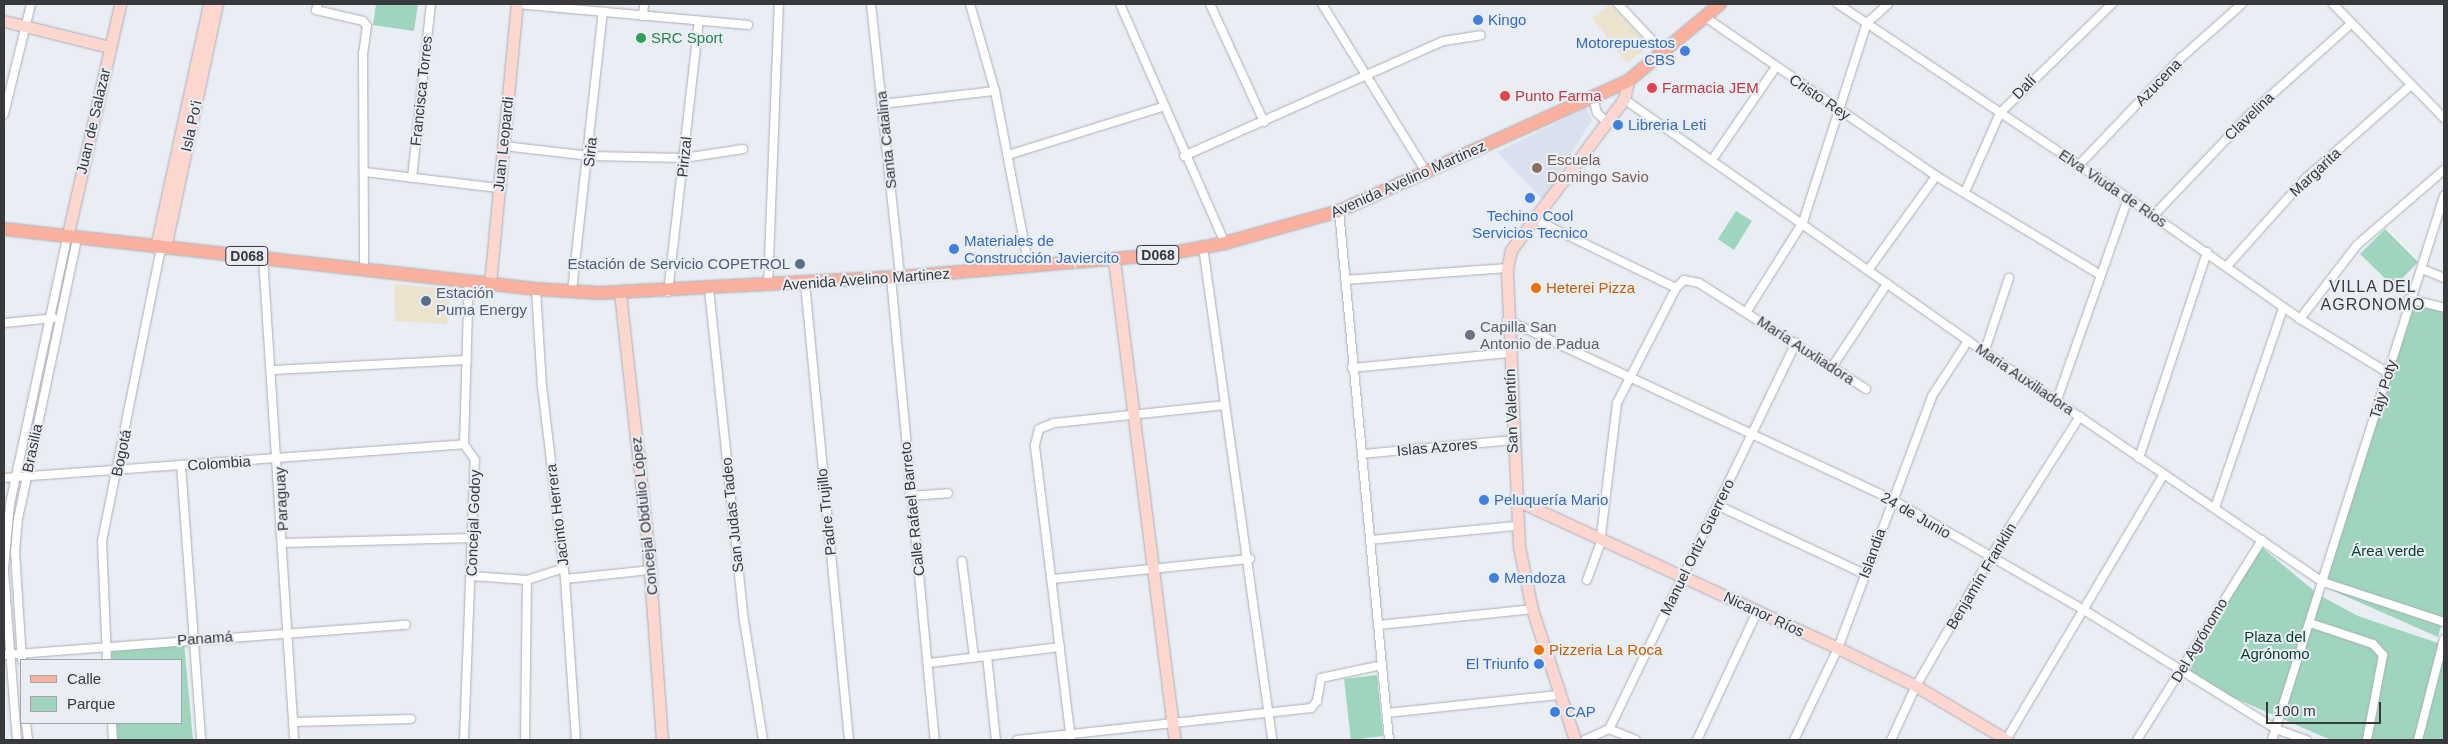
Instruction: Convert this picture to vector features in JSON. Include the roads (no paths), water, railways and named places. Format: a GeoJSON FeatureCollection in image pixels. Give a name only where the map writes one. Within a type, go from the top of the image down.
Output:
{"type":"FeatureCollection","features":[{"type":"Feature","properties":{"kind":"main road","name":"Avenida Avelino Martinez"},"geometry":{"type":"LineString","coordinates":[[490,283],[536,289],[572,291],[668,292],[1114,260],[1225,243],[1339,211],[1628,81],[1664,53],[1720,4]]}},
{"type":"Feature","properties":{"kind":"main road","name":"D068"},"geometry":{"type":"LineString","coordinates":[[4,229],[490,283]]}},
{"type":"Feature","properties":{"kind":"street"},"geometry":{"type":"LineString","coordinates":[[4,114],[31,4]]}},
{"type":"Feature","properties":{"kind":"street","name":"Juan de Salazar"},"geometry":{"type":"LineString","coordinates":[[72,238],[109,48],[120,4]]}},
{"type":"Feature","properties":{"kind":"street","name":"Isla Po'i"},"geometry":{"type":"LineString","coordinates":[[161,247],[209,4]]}},
{"type":"Feature","properties":{"kind":"street","name":"Isla Po'i"},"geometry":{"type":"LineString","coordinates":[[161,247],[217,4]]}},
{"type":"Feature","properties":{"kind":"street","name":"Francisca Torres"},"geometry":{"type":"LineString","coordinates":[[412,178],[431,4]]}},
{"type":"Feature","properties":{"kind":"street"},"geometry":{"type":"LineString","coordinates":[[517,4],[748,24]]}},
{"type":"Feature","properties":{"kind":"street","name":"Juan Leopardi"},"geometry":{"type":"LineString","coordinates":[[490,283],[517,4]]}},
{"type":"Feature","properties":{"kind":"street"},"geometry":{"type":"LineString","coordinates":[[643,16],[644,4]]}},
{"type":"Feature","properties":{"kind":"street"},"geometry":{"type":"LineString","coordinates":[[768,286],[779,4]]}},
{"type":"Feature","properties":{"kind":"street","name":"Santa Catalina"},"geometry":{"type":"LineString","coordinates":[[871,4],[882,104],[896,277]]}},
{"type":"Feature","properties":{"kind":"street"},"geometry":{"type":"LineString","coordinates":[[970,4],[995,91],[1029,267]]}},
{"type":"Feature","properties":{"kind":"street"},"geometry":{"type":"LineString","coordinates":[[1120,4],[1184,156],[1225,243]]}},
{"type":"Feature","properties":{"kind":"street"},"geometry":{"type":"LineString","coordinates":[[1210,4],[1264,122]]}},
{"type":"Feature","properties":{"kind":"street"},"geometry":{"type":"LineString","coordinates":[[1322,4],[1426,172]]}},
{"type":"Feature","properties":{"kind":"street"},"geometry":{"type":"LineString","coordinates":[[1618,4],[1664,53]]}},
{"type":"Feature","properties":{"kind":"street","name":"Elva Viuda de Rios"},"geometry":{"type":"LineString","coordinates":[[1838,4],[2154,215],[2283,308],[2388,374]]}},
{"type":"Feature","properties":{"kind":"street"},"geometry":{"type":"LineString","coordinates":[[1747,311],[1803,222],[1837,109],[1867,24],[1888,4]]}},
{"type":"Feature","properties":{"kind":"street","name":"Dalí"},"geometry":{"type":"LineString","coordinates":[[1966,192],[2000,113],[2028,82],[2112,4]]}},
{"type":"Feature","properties":{"kind":"street","name":"Azucena"},"geometry":{"type":"LineString","coordinates":[[2079,165],[2182,58],[2242,4]]}},
{"type":"Feature","properties":{"kind":"street"},"geometry":{"type":"LineString","coordinates":[[2333,4],[2444,118]]}},
{"type":"Feature","properties":{"kind":"street"},"geometry":{"type":"LineString","coordinates":[[317,7],[367,24],[363,53],[364,269]]}},
{"type":"Feature","properties":{"kind":"street","name":"Siria"},"geometry":{"type":"LineString","coordinates":[[572,291],[590,156],[603,12]]}},
{"type":"Feature","properties":{"kind":"street","name":"Cristo Rey"},"geometry":{"type":"LineString","coordinates":[[1705,17],[1936,176],[1966,192],[2101,275]]}},
{"type":"Feature","properties":{"kind":"street"},"geometry":{"type":"LineString","coordinates":[[4,20],[109,48]]}},
{"type":"Feature","properties":{"kind":"street","name":"Pirizal"},"geometry":{"type":"LineString","coordinates":[[668,292],[699,21]]}},
{"type":"Feature","properties":{"kind":"street","name":"Clavelina"},"geometry":{"type":"LineString","coordinates":[[2154,215],[2251,113],[2352,23]]}},
{"type":"Feature","properties":{"kind":"street"},"geometry":{"type":"LineString","coordinates":[[1184,156],[1444,41],[1481,35]]}},
{"type":"Feature","properties":{"kind":"street"},"geometry":{"type":"LineString","coordinates":[[1712,160],[1776,67]]}},
{"type":"Feature","properties":{"kind":"street","name":"San Valentín"},"geometry":{"type":"LineString","coordinates":[[1575,740],[1532,609],[1516,526],[1507,268],[1510,250],[1624,99],[1628,81]]}},
{"type":"Feature","properties":{"kind":"street","name":"Margarita"},"geometry":{"type":"LineString","coordinates":[[2227,266],[2306,178],[2411,85]]}},
{"type":"Feature","properties":{"kind":"street"},"geometry":{"type":"LineString","coordinates":[[882,104],[995,91]]}},
{"type":"Feature","properties":{"kind":"street"},"geometry":{"type":"LineString","coordinates":[[1593,97],[1596,113],[1606,121]]}},
{"type":"Feature","properties":{"kind":"street","name":"Maria Auxiliadora"},"geometry":{"type":"LineString","coordinates":[[1624,99],[1803,222],[1968,341],[1985,350],[2139,458],[2323,582],[2444,622]]}},
{"type":"Feature","properties":{"kind":"street"},"geometry":{"type":"LineString","coordinates":[[1008,155],[1164,106]]}},
{"type":"Feature","properties":{"kind":"street"},"geometry":{"type":"LineString","coordinates":[[504,146],[590,156],[684,158],[743,149]]}},
{"type":"Feature","properties":{"kind":"street"},"geometry":{"type":"LineString","coordinates":[[2300,319],[2357,245],[2444,170]]}},
{"type":"Feature","properties":{"kind":"street"},"geometry":{"type":"LineString","coordinates":[[365,172],[498,188]]}},
{"type":"Feature","properties":{"kind":"street"},"geometry":{"type":"LineString","coordinates":[[1868,269],[1936,176]]}},
{"type":"Feature","properties":{"kind":"street","name":"Tajy Poty"},"geometry":{"type":"LineString","coordinates":[[2272,740],[2444,196]]}},
{"type":"Feature","properties":{"kind":"street"},"geometry":{"type":"LineString","coordinates":[[2057,400],[2128,198]]}},
{"type":"Feature","properties":{"kind":"street"},"geometry":{"type":"LineString","coordinates":[[1339,211],[1352,368],[1389,740]]}},
{"type":"Feature","properties":{"kind":"street"},"geometry":{"type":"LineString","coordinates":[[1534,219],[1676,288],[1643,346],[1631,379],[1617,403],[1613,420],[1600,537],[1587,580]]}},
{"type":"Feature","properties":{"kind":"street","name":"Brasilia"},"geometry":{"type":"LineString","coordinates":[[16,740],[6,654],[5,537],[16,477],[51,318],[72,238]]}},
{"type":"Feature","properties":{"kind":"street","name":"Brasilia"},"geometry":{"type":"LineString","coordinates":[[22,657],[15,552],[25,476],[61,318],[72,238]]}},
{"type":"Feature","properties":{"kind":"street","name":"Bogotá"},"geometry":{"type":"LineString","coordinates":[[107,659],[100,564],[161,247]]}},
{"type":"Feature","properties":{"kind":"street"},"geometry":{"type":"LineString","coordinates":[[1204,247],[1224,404],[1250,559],[1272,740]]}},
{"type":"Feature","properties":{"kind":"street"},"geometry":{"type":"LineString","coordinates":[[2139,458],[2207,252]]}},
{"type":"Feature","properties":{"kind":"street","name":"Paraguay"},"geometry":{"type":"LineString","coordinates":[[263,257],[290,634],[294,740]]}},
{"type":"Feature","properties":{"kind":"street"},"geometry":{"type":"LineString","coordinates":[[1114,260],[1176,740]]}},
{"type":"Feature","properties":{"kind":"street"},"geometry":{"type":"LineString","coordinates":[[1345,280],[1507,268]]}},
{"type":"Feature","properties":{"kind":"street"},"geometry":{"type":"LineString","coordinates":[[2422,270],[2444,278]]}},
{"type":"Feature","properties":{"kind":"street","name":"Calle Rafael Barreto"},"geometry":{"type":"LineString","coordinates":[[896,277],[909,496],[929,663],[935,740]]}},
{"type":"Feature","properties":{"kind":"street"},"geometry":{"type":"LineString","coordinates":[[1985,350],[2009,278]]}},
{"type":"Feature","properties":{"kind":"street","name":"María Auxliadora"},"geometry":{"type":"LineString","coordinates":[[1676,288],[1684,280],[1691,279],[1747,311],[1866,389]]}},
{"type":"Feature","properties":{"kind":"street","name":"Concejal Godoy"},"geometry":{"type":"LineString","coordinates":[[464,740],[475,460],[464,444],[469,280]]}},
{"type":"Feature","properties":{"kind":"street","name":"Padre Trujillo"},"geometry":{"type":"LineString","coordinates":[[805,283],[849,740]]}},
{"type":"Feature","properties":{"kind":"street"},"geometry":{"type":"LineString","coordinates":[[1832,366],[1887,284]]}},
{"type":"Feature","properties":{"kind":"street","name":"Jacinto Herrera"},"geometry":{"type":"LineString","coordinates":[[536,289],[542,386],[565,578],[576,740]]}},
{"type":"Feature","properties":{"kind":"street","name":"San Judas Tadeo"},"geometry":{"type":"LineString","coordinates":[[709,289],[744,620],[763,740]]}},
{"type":"Feature","properties":{"kind":"street","name":"Concejal Obdulio López"},"geometry":{"type":"LineString","coordinates":[[620,293],[650,570],[662,740]]}},
{"type":"Feature","properties":{"kind":"street"},"geometry":{"type":"LineString","coordinates":[[2410,299],[2444,308]]}},
{"type":"Feature","properties":{"kind":"street"},"geometry":{"type":"LineString","coordinates":[[2215,508],[2283,308]]}},
{"type":"Feature","properties":{"kind":"street"},"geometry":{"type":"LineString","coordinates":[[4,323],[61,318]]}},
{"type":"Feature","properties":{"kind":"street","name":"24 de Junio"},"geometry":{"type":"LineString","coordinates":[[1508,320],[1631,379],[1892,499],[1990,558],[2084,610],[2276,729],[2307,740]]}},
{"type":"Feature","properties":{"kind":"street","name":"Islandia"},"geometry":{"type":"LineString","coordinates":[[1794,740],[1838,648],[1932,396],[1968,341]]}},
{"type":"Feature","properties":{"kind":"street","name":"Manuel Ortiz Guerrero"},"geometry":{"type":"LineString","coordinates":[[1609,729],[1682,574],[1719,506],[1796,342]]}},
{"type":"Feature","properties":{"kind":"street"},"geometry":{"type":"LineString","coordinates":[[1352,368],[1509,353]]}},
{"type":"Feature","properties":{"kind":"street"},"geometry":{"type":"LineString","coordinates":[[272,370],[467,360]]}},
{"type":"Feature","properties":{"kind":"street"},"geometry":{"type":"LineString","coordinates":[[1070,738],[1035,445],[1039,429],[1054,423],[1224,404]]}},
{"type":"Feature","properties":{"kind":"street"},"geometry":{"type":"LineString","coordinates":[[31,408],[40,411]]}},
{"type":"Feature","properties":{"kind":"street","name":"Benjamín Franklin"},"geometry":{"type":"LineString","coordinates":[[1891,740],[1916,686],[1990,558],[2080,416]]}},
{"type":"Feature","properties":{"kind":"street","name":"Islas Azores"},"geometry":{"type":"LineString","coordinates":[[1362,454],[1512,440]]}},
{"type":"Feature","properties":{"kind":"street","name":"Colombia"},"geometry":{"type":"LineString","coordinates":[[4,478],[464,444]]}},
{"type":"Feature","properties":{"kind":"street"},"geometry":{"type":"LineString","coordinates":[[181,466],[192,638],[201,740]]}},
{"type":"Feature","properties":{"kind":"street"},"geometry":{"type":"LineString","coordinates":[[2006,740],[2164,474]]}},
{"type":"Feature","properties":{"kind":"street"},"geometry":{"type":"LineString","coordinates":[[909,496],[948,493]]}},
{"type":"Feature","properties":{"kind":"street","name":"Nicanor Ríos"},"geometry":{"type":"LineString","coordinates":[[1514,500],[1682,574],[1757,612],[1838,648],[1916,686],[1992,736],[2006,740]]}},
{"type":"Feature","properties":{"kind":"street"},"geometry":{"type":"LineString","coordinates":[[1719,506],[1865,574]]}},
{"type":"Feature","properties":{"kind":"street"},"geometry":{"type":"LineString","coordinates":[[1370,540],[1516,526]]}},
{"type":"Feature","properties":{"kind":"street"},"geometry":{"type":"LineString","coordinates":[[283,543],[473,538]]}},
{"type":"Feature","properties":{"kind":"street","name":"Del Agrónomo"},"geometry":{"type":"LineString","coordinates":[[2137,740],[2262,540]]}},
{"type":"Feature","properties":{"kind":"street"},"geometry":{"type":"LineString","coordinates":[[1052,579],[1153,567],[1250,559]]}},
{"type":"Feature","properties":{"kind":"street"},"geometry":{"type":"LineString","coordinates":[[962,561],[974,658]]}},
{"type":"Feature","properties":{"kind":"street"},"geometry":{"type":"LineString","coordinates":[[471,576],[527,580],[563,568]]}},
{"type":"Feature","properties":{"kind":"street"},"geometry":{"type":"LineString","coordinates":[[565,578],[650,570]]}},
{"type":"Feature","properties":{"kind":"street"},"geometry":{"type":"LineString","coordinates":[[525,740],[527,580]]}},
{"type":"Feature","properties":{"kind":"street"},"geometry":{"type":"LineString","coordinates":[[1378,625],[1532,609]]}},
{"type":"Feature","properties":{"kind":"street"},"geometry":{"type":"LineString","coordinates":[[1697,740],[1757,612]]}},
{"type":"Feature","properties":{"kind":"street"},"geometry":{"type":"LineString","coordinates":[[2310,623],[2373,644],[2383,655],[2367,740]]}},
{"type":"Feature","properties":{"kind":"street","name":"Panamá"},"geometry":{"type":"LineString","coordinates":[[6,654],[22,657],[192,638],[290,634],[406,625]]}},
{"type":"Feature","properties":{"kind":"street"},"geometry":{"type":"LineString","coordinates":[[2418,740],[2444,639]]}},
{"type":"Feature","properties":{"kind":"street"},"geometry":{"type":"LineString","coordinates":[[929,663],[1060,647]]}},
{"type":"Feature","properties":{"kind":"street"},"geometry":{"type":"LineString","coordinates":[[987,656],[996,740]]}},
{"type":"Feature","properties":{"kind":"street"},"geometry":{"type":"LineString","coordinates":[[1016,740],[1070,738],[1174,722],[1311,708],[1317,701],[1318,681],[1325,676],[1382,665]]}},
{"type":"Feature","properties":{"kind":"street"},"geometry":{"type":"LineString","coordinates":[[1387,713],[1559,695]]}},
{"type":"Feature","properties":{"kind":"street"},"geometry":{"type":"LineString","coordinates":[[293,722],[411,719]]}},
{"type":"Feature","properties":{"kind":"street"},"geometry":{"type":"LineString","coordinates":[[26,724],[28,740]]}},
{"type":"Feature","properties":{"kind":"street"},"geometry":{"type":"LineString","coordinates":[[112,724],[113,740]]}},
{"type":"Feature","properties":{"kind":"street"},"geometry":{"type":"LineString","coordinates":[[1585,740],[1609,729],[1636,740]]}},
{"type":"Feature","properties":{"kind":"place","name":"Kingo"},"geometry":{"type":"Point","coordinates":[1478,20]}},
{"type":"Feature","properties":{"kind":"place","name":"SRC Sport"},"geometry":{"type":"Point","coordinates":[641,38]}},
{"type":"Feature","properties":{"kind":"place","name":"Motorepuestos CBS"},"geometry":{"type":"Point","coordinates":[1685,51]}},
{"type":"Feature","properties":{"kind":"place","name":"Farmacia JEM"},"geometry":{"type":"Point","coordinates":[1652,88]}},
{"type":"Feature","properties":{"kind":"place","name":"Punto Farma"},"geometry":{"type":"Point","coordinates":[1505,96]}},
{"type":"Feature","properties":{"kind":"place","name":"Libreria Leti"},"geometry":{"type":"Point","coordinates":[1618,125]}},
{"type":"Feature","properties":{"kind":"place","name":"Escuela Domingo Savio"},"geometry":{"type":"Point","coordinates":[1537,168]}},
{"type":"Feature","properties":{"kind":"place","name":"Techino Cool Servicios Tecnico"},"geometry":{"type":"Point","coordinates":[1530,198]}},
{"type":"Feature","properties":{"kind":"place","name":"Materiales de Construcción Javiercito"},"geometry":{"type":"Point","coordinates":[954,249]}},
{"type":"Feature","properties":{"kind":"place","name":"Estación de Servicio COPETROL"},"geometry":{"type":"Point","coordinates":[800,264]}},
{"type":"Feature","properties":{"kind":"place","name":"Heterei Pizza"},"geometry":{"type":"Point","coordinates":[1536,288]}},
{"type":"Feature","properties":{"kind":"place","name":"Estación Puma Energy"},"geometry":{"type":"Point","coordinates":[426,301]}},
{"type":"Feature","properties":{"kind":"place","name":"Capilla San Antonio de Padua"},"geometry":{"type":"Point","coordinates":[1470,335]}},
{"type":"Feature","properties":{"kind":"place","name":"Peluquería Mario"},"geometry":{"type":"Point","coordinates":[1484,500]}},
{"type":"Feature","properties":{"kind":"place","name":"Mendoza"},"geometry":{"type":"Point","coordinates":[1494,578]}},
{"type":"Feature","properties":{"kind":"place","name":"Pizzeria La Roca"},"geometry":{"type":"Point","coordinates":[1539,650]}},
{"type":"Feature","properties":{"kind":"place","name":"El Triunfo"},"geometry":{"type":"Point","coordinates":[1539,664]}},
{"type":"Feature","properties":{"kind":"place","name":"CAP"},"geometry":{"type":"Point","coordinates":[1555,712]}},
{"type":"Feature","properties":{"kind":"district","name":"VILLA DEL AGRONOMO"},"geometry":{"type":"Point","coordinates":[2373,296]}},
{"type":"Feature","properties":{"kind":"park label","name":"Área verde"},"geometry":{"type":"Point","coordinates":[2388,551]}},
{"type":"Feature","properties":{"kind":"park label","name":"Plaza del Agrónomo"},"geometry":{"type":"Point","coordinates":[2275,644]}}]}
